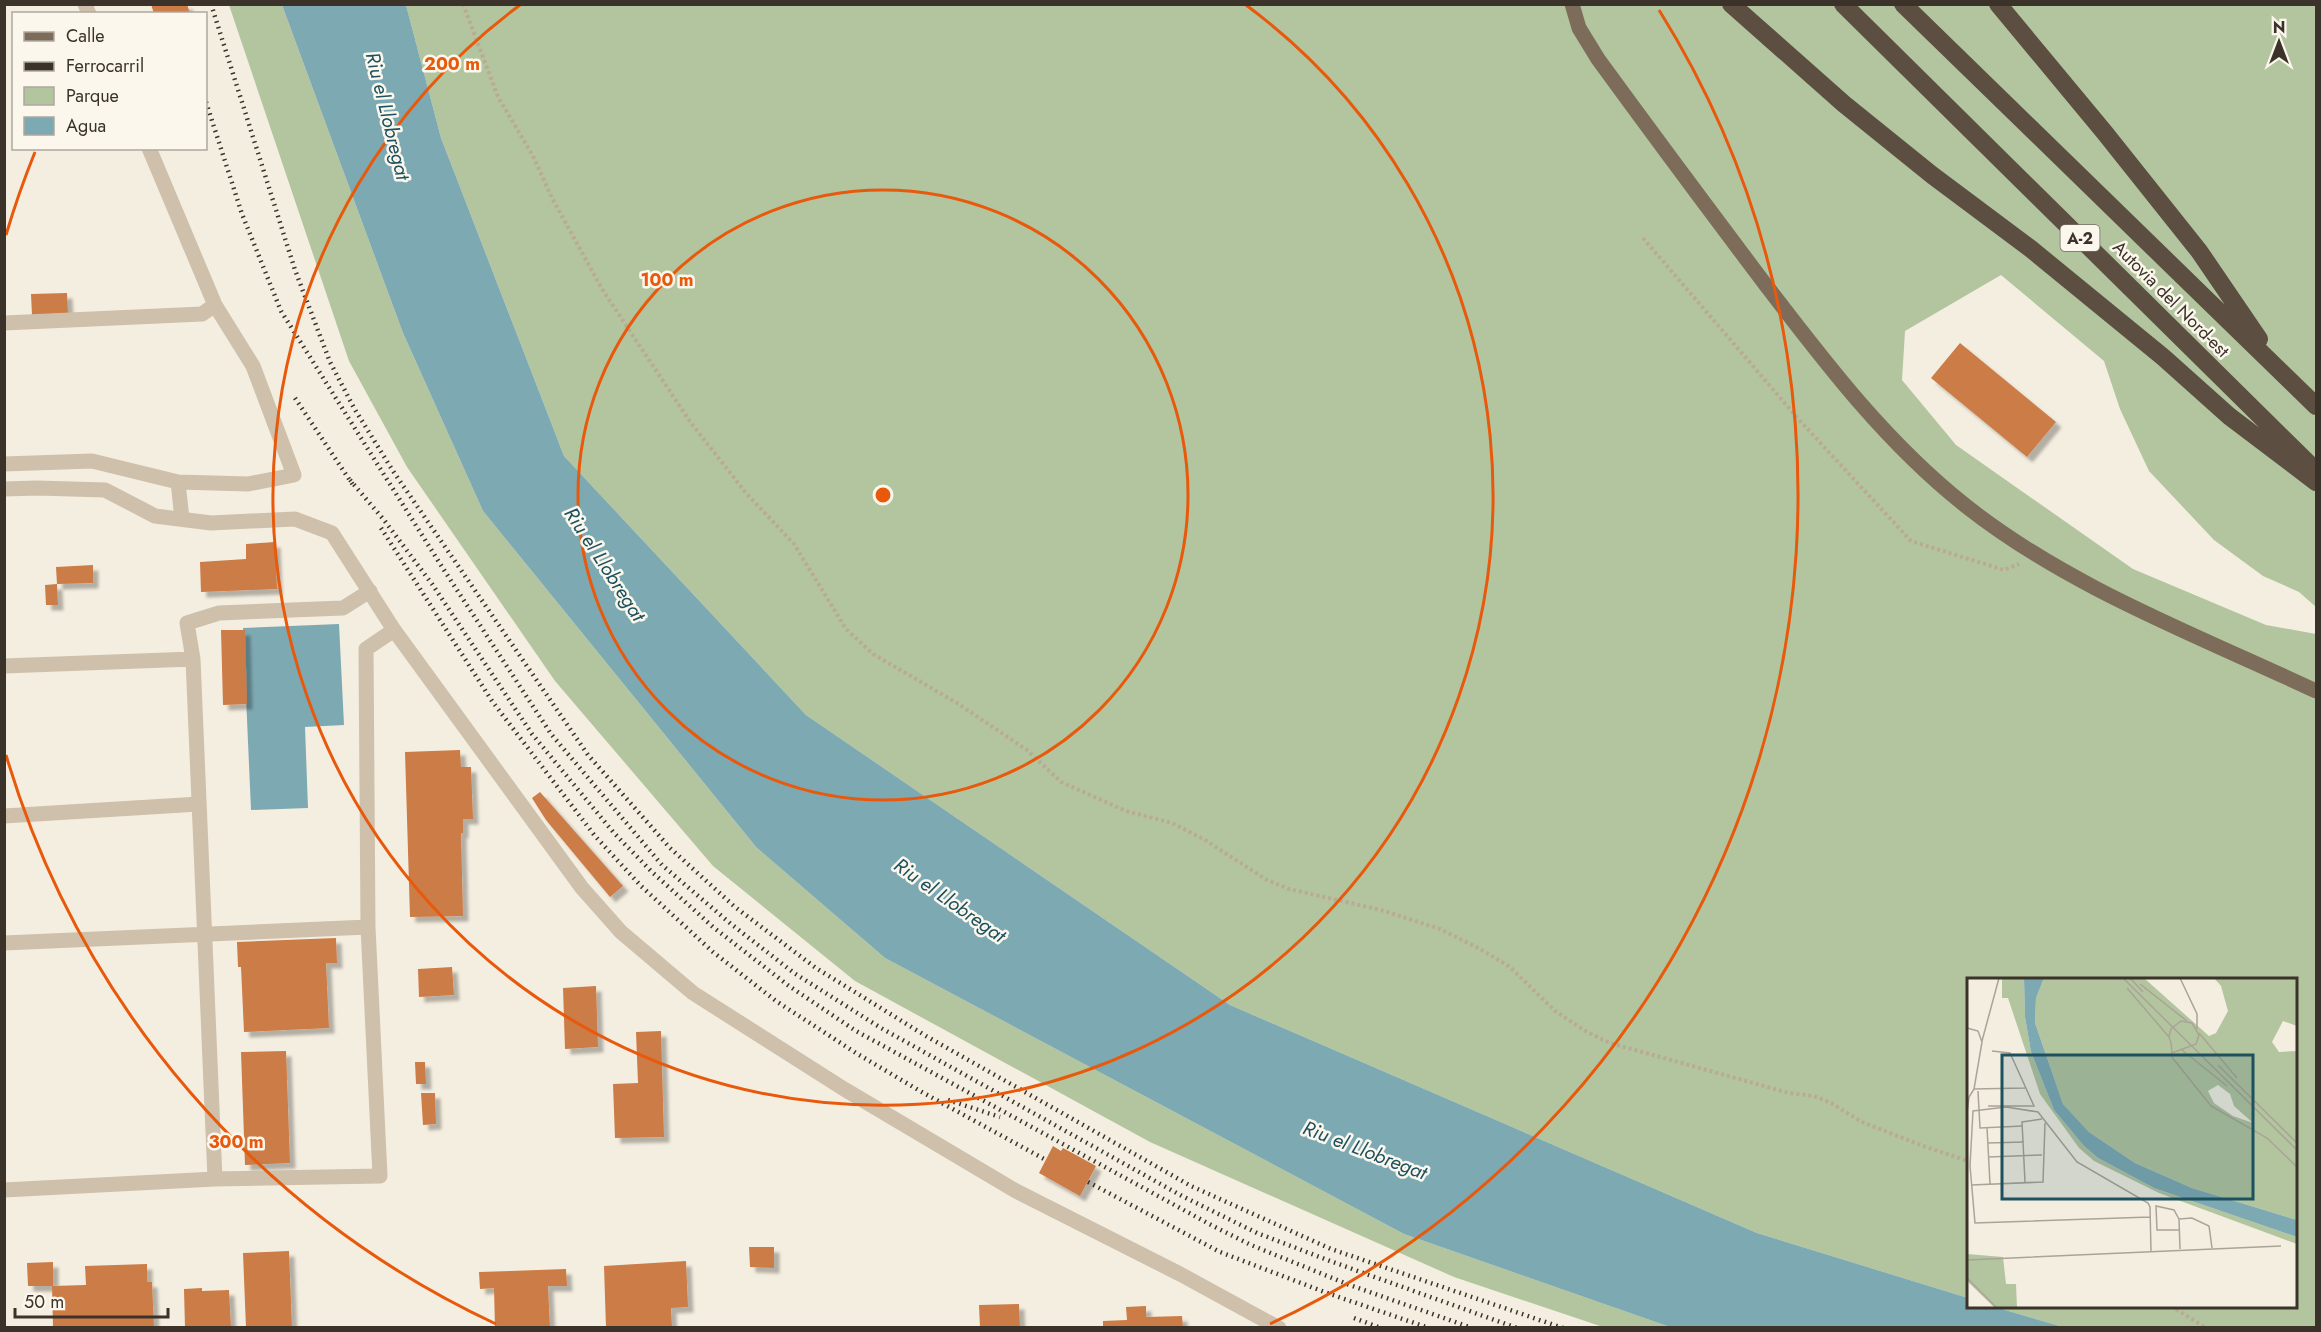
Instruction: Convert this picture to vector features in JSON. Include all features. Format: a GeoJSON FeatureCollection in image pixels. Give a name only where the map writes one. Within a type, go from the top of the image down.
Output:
{"type":"FeatureCollection","features":[{"type":"Feature","properties":{"kind":"highway"},"geometry":{"type":"LineString","coordinates":[[1731,4],[1853,111],[1932,175],[2031,249],[2163,357],[2229,416],[2316,482]]}},
{"type":"Feature","properties":{"kind":"highway","name":"Autovia del Nord-est"},"geometry":{"type":"LineString","coordinates":[[1843,4],[2316,471]]}},
{"type":"Feature","properties":{"kind":"highway","name":"Autovia del Nord-est"},"geometry":{"type":"LineString","coordinates":[[1904,4],[2316,406]]}},
{"type":"Feature","properties":{"kind":"highway"},"geometry":{"type":"LineString","coordinates":[[1998,4],[2199,251],[2282,372]]}},
{"type":"Feature","properties":{"kind":"main road"},"geometry":{"type":"LineString","coordinates":[[1572,4],[1579,28],[1598,59],[1849,392],[1933,478],[1966,506],[2039,556],[2102,592],[2316,691]]}},
{"type":"Feature","properties":{"kind":"lane"},"geometry":{"type":"LineString","coordinates":[[4,464],[92,460],[178,482],[248,484],[294,475],[253,366],[215,305],[150,150]]}},
{"type":"Feature","properties":{"kind":"lane"},"geometry":{"type":"LineString","coordinates":[[4,323],[202,314],[215,305]]}},
{"type":"Feature","properties":{"kind":"lane"},"geometry":{"type":"LineString","coordinates":[[178,482],[182,519]]}},
{"type":"Feature","properties":{"kind":"lane"},"geometry":{"type":"LineString","coordinates":[[4,489],[105,490],[155,516],[210,523],[295,519],[332,533],[394,630],[582,888],[621,932],[693,993],[844,1089],[1016,1191],[1180,1274],[1279,1328]]}},
{"type":"Feature","properties":{"kind":"lane"},"geometry":{"type":"LineString","coordinates":[[215,1179],[193,660],[187,622],[219,613],[343,608],[370,591]]}},
{"type":"Feature","properties":{"kind":"lane"},"geometry":{"type":"LineString","coordinates":[[4,1190],[215,1179],[380,1176],[368,927],[366,649],[394,630]]}},
{"type":"Feature","properties":{"kind":"lane"},"geometry":{"type":"LineString","coordinates":[[4,666],[193,660]]}},
{"type":"Feature","properties":{"kind":"lane"},"geometry":{"type":"LineString","coordinates":[[4,816],[199,804]]}},
{"type":"Feature","properties":{"kind":"lane"},"geometry":{"type":"LineString","coordinates":[[4,943],[368,927]]}},
{"type":"Feature","properties":{"kind":"path"},"geometry":{"type":"LineString","coordinates":[[463,4],[498,97],[533,156],[552,198],[602,289],[691,423],[746,493],[794,544],[846,629],[873,654],[957,703],[1027,750],[1061,782],[1126,811],[1173,823],[1205,840],[1266,880],[1289,889],[1382,910],[1440,928],[1510,966],[1555,1011],[1587,1032],[1610,1043],[1789,1093],[1814,1096],[1871,1126],[1967,1161]]}},
{"type":"Feature","properties":{"kind":"path"},"geometry":{"type":"LineString","coordinates":[[1643,238],[1801,422],[1911,541],[2004,570],[2039,556]]}},
{"type":"Feature","properties":{"kind":"path"},"geometry":{"type":"LineString","coordinates":[[2174,1308],[2206,1328]]}},
{"type":"Feature","properties":{"kind":"green space"},"geometry":{"type":"Polygon","coordinates":[[[229,5],[282,5],[403,333],[483,511],[756,847],[885,958],[1404,1234],[1670,1327],[1603,1327],[1454,1277],[1150,1142],[855,981],[713,866],[555,681],[407,467],[349,361],[229,5]]]}},
{"type":"Feature","properties":{"kind":"green space"},"geometry":{"type":"Polygon","coordinates":[[[406,5],[2316,5],[2316,607],[2299,592],[2263,576],[2214,540],[2149,471],[2120,409],[2104,361],[2001,275],[1905,331],[1902,380],[1956,445],[2133,569],[2266,625],[2316,634],[2316,1327],[2063,1327],[1998,1308],[2297,1308],[2297,978],[1967,978],[1967,1298],[1757,1233],[1230,1005],[806,715],[564,456],[441,138],[406,5]]]}},
{"type":"Feature","properties":{"kind":"water","name":"Riu el Llobregat"},"geometry":{"type":"Polygon","coordinates":[[[282,5],[406,5],[441,138],[564,456],[806,715],[1230,1005],[1757,1233],[1967,1298],[1967,1308],[1998,1308],[2063,1327],[1670,1327],[1404,1234],[885,958],[756,847],[483,511],[403,333],[282,5]]]}},
{"type":"Feature","properties":{"kind":"water"},"geometry":{"type":"Polygon","coordinates":[[[339,624],[344,725],[305,727],[308,808],[251,810],[243,628],[339,624]]]}},
{"type":"Feature","properties":{"kind":"building"},"geometry":{"type":"Polygon","coordinates":[[[151,4],[187,4],[189,12],[153,12],[151,4]]]}},
{"type":"Feature","properties":{"kind":"building"},"geometry":{"type":"Polygon","coordinates":[[[67,293],[68,313],[32,315],[31,294],[67,293]]]}},
{"type":"Feature","properties":{"kind":"building"},"geometry":{"type":"Polygon","coordinates":[[[1960,343],[2056,422],[2027,457],[1931,378],[1960,343]]]}},
{"type":"Feature","properties":{"kind":"building"},"geometry":{"type":"Polygon","coordinates":[[[275,542],[277,589],[201,592],[200,562],[246,559],[246,544],[275,542]]]}},
{"type":"Feature","properties":{"kind":"building"},"geometry":{"type":"Polygon","coordinates":[[[93,565],[93,583],[57,584],[56,567],[93,565]]]}},
{"type":"Feature","properties":{"kind":"building"},"geometry":{"type":"Polygon","coordinates":[[[57,584],[58,605],[46,605],[45,585],[57,584]]]}},
{"type":"Feature","properties":{"kind":"building"},"geometry":{"type":"Polygon","coordinates":[[[221,630],[245,630],[247,704],[223,705],[221,630]]]}},
{"type":"Feature","properties":{"kind":"building"},"geometry":{"type":"Polygon","coordinates":[[[460,750],[461,767],[471,767],[473,819],[463,819],[463,833],[461,833],[463,916],[410,917],[405,752],[460,750]]]}},
{"type":"Feature","properties":{"kind":"building"},"geometry":{"type":"Polygon","coordinates":[[[540,792],[623,886],[610,897],[546,820],[532,798],[540,792]]]}},
{"type":"Feature","properties":{"kind":"building"},"geometry":{"type":"Polygon","coordinates":[[[336,938],[337,963],[326,963],[329,1028],[244,1032],[241,967],[238,967],[237,942],[336,938]]]}},
{"type":"Feature","properties":{"kind":"building"},"geometry":{"type":"Polygon","coordinates":[[[452,967],[454,995],[419,997],[418,969],[452,967]]]}},
{"type":"Feature","properties":{"kind":"building"},"geometry":{"type":"Polygon","coordinates":[[[596,986],[598,1047],[565,1049],[563,988],[596,986]]]}},
{"type":"Feature","properties":{"kind":"building"},"geometry":{"type":"Polygon","coordinates":[[[661,1031],[664,1137],[615,1138],[613,1084],[638,1083],[636,1032],[661,1031]]]}},
{"type":"Feature","properties":{"kind":"building"},"geometry":{"type":"Polygon","coordinates":[[[286,1051],[290,1163],[245,1165],[241,1052],[286,1051]]]}},
{"type":"Feature","properties":{"kind":"building"},"geometry":{"type":"Polygon","coordinates":[[[415,1062],[425,1062],[426,1084],[416,1084],[415,1062]]]}},
{"type":"Feature","properties":{"kind":"building"},"geometry":{"type":"Polygon","coordinates":[[[421,1093],[435,1093],[436,1124],[423,1125],[421,1093]]]}},
{"type":"Feature","properties":{"kind":"building"},"geometry":{"type":"Polygon","coordinates":[[[1053,1146],[1061,1151],[1063,1148],[1096,1166],[1080,1196],[1039,1173],[1053,1146]]]}},
{"type":"Feature","properties":{"kind":"building"},"geometry":{"type":"Polygon","coordinates":[[[749,1247],[774,1247],[774,1268],[750,1267],[749,1247]]]}},
{"type":"Feature","properties":{"kind":"building"},"geometry":{"type":"Polygon","coordinates":[[[289,1251],[292,1328],[246,1328],[243,1253],[289,1251]]]}},
{"type":"Feature","properties":{"kind":"building"},"geometry":{"type":"Polygon","coordinates":[[[686,1261],[688,1307],[671,1308],[672,1328],[606,1328],[604,1266],[686,1261]]]}},
{"type":"Feature","properties":{"kind":"building"},"geometry":{"type":"Polygon","coordinates":[[[53,1262],[53,1286],[28,1286],[27,1263],[53,1262]]]}},
{"type":"Feature","properties":{"kind":"building"},"geometry":{"type":"Polygon","coordinates":[[[147,1264],[147,1282],[152,1282],[154,1328],[53,1328],[52,1286],[86,1285],[85,1266],[147,1264]]]}},
{"type":"Feature","properties":{"kind":"building"},"geometry":{"type":"Polygon","coordinates":[[[566,1269],[567,1286],[548,1286],[550,1328],[495,1328],[494,1288],[480,1289],[479,1272],[566,1269]]]}},
{"type":"Feature","properties":{"kind":"building"},"geometry":{"type":"Polygon","coordinates":[[[202,1288],[202,1291],[229,1290],[231,1328],[185,1328],[184,1289],[202,1288]]]}},
{"type":"Feature","properties":{"kind":"building"},"geometry":{"type":"Polygon","coordinates":[[[1019,1304],[1020,1328],[980,1328],[979,1305],[1019,1304]]]}},
{"type":"Feature","properties":{"kind":"building"},"geometry":{"type":"Polygon","coordinates":[[[1146,1306],[1146,1317],[1182,1316],[1183,1328],[1103,1328],[1103,1321],[1127,1320],[1126,1307],[1146,1306]]]}},
{"type":"Feature","properties":{"kind":"railway"},"geometry":{"type":"LineString","coordinates":[[211,4],[295,270],[330,362],[354,408],[393,471],[588,755],[670,848],[735,907],[816,968],[926,1036],[1191,1186],[1331,1249],[1563,1328]]}},
{"type":"Feature","properties":{"kind":"railway"},"geometry":{"type":"LineString","coordinates":[[207,105],[242,214],[281,311],[444,570],[551,734],[662,865],[731,924],[794,973],[881,1028],[1182,1196],[1257,1233],[1517,1328]]}},
{"type":"Feature","properties":{"kind":"railway"},"geometry":{"type":"LineString","coordinates":[[295,398],[353,485]]}},
{"type":"Feature","properties":{"kind":"railway"},"geometry":{"type":"LineString","coordinates":[[350,480],[384,520],[432,584],[532,734],[614,833],[652,872],[713,927],[789,986],[856,1031],[1213,1226],[1251,1245],[1347,1284],[1472,1328]]}},
{"type":"Feature","properties":{"kind":"railway"},"geometry":{"type":"LineString","coordinates":[[381,528],[492,701],[595,836],[641,886],[713,952],[776,1001],[920,1091],[1046,1160]]}},
{"type":"Feature","properties":{"kind":"railway"},"geometry":{"type":"LineString","coordinates":[[948,1100],[1000,1117]]}},
{"type":"Feature","properties":{"kind":"railway"},"geometry":{"type":"LineString","coordinates":[[1088,1182],[1220,1252],[1327,1293],[1429,1328]]}},
{"type":"Feature","properties":{"kind":"railway"},"geometry":{"type":"LineString","coordinates":[[1354,1318],[1381,1328]]}}]}
